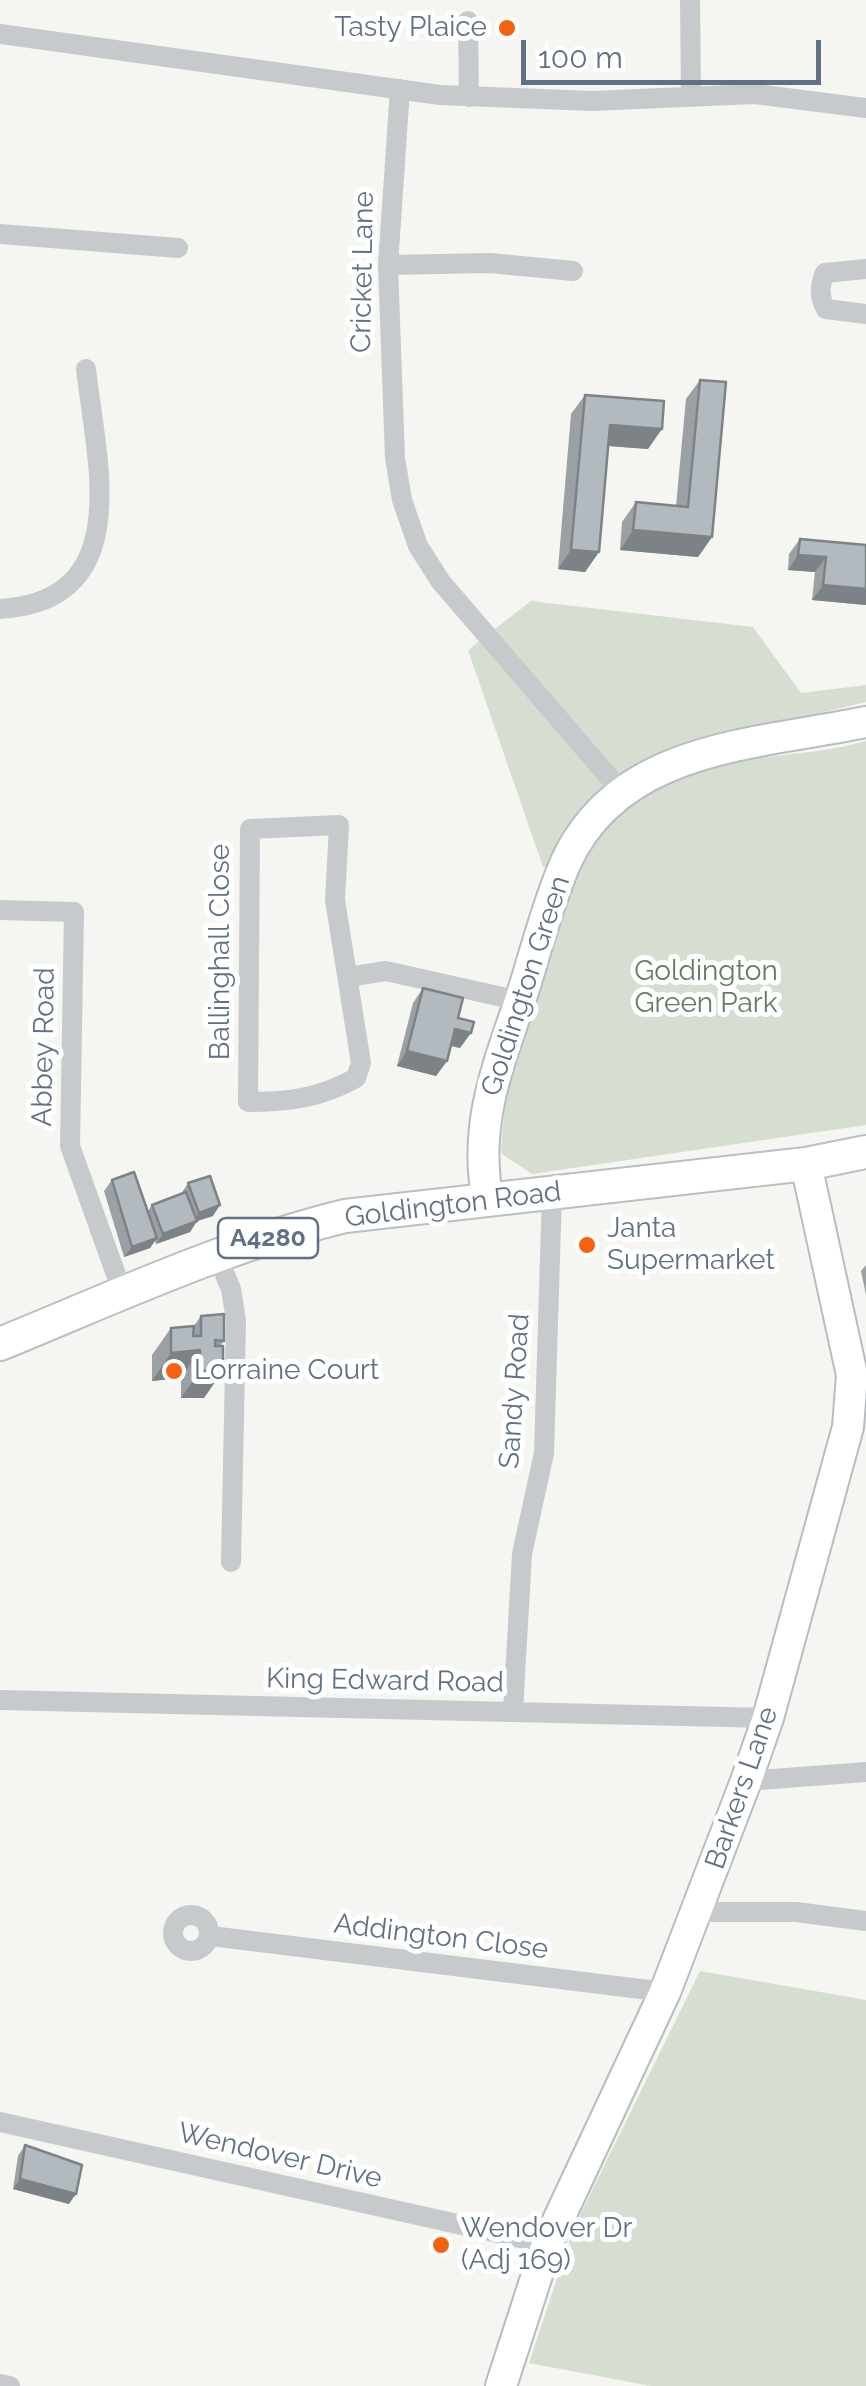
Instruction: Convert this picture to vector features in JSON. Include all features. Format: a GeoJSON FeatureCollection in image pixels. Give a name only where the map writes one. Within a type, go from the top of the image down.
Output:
{"type":"FeatureCollection","features":[{"type":"Feature","properties":{"kind":"main road","name":"Goldington Road"},"geometry":{"type":"LineString","coordinates":[[0,1344],[217,1256],[290,1230],[345,1216],[806,1164],[866,1152]]}},
{"type":"Feature","properties":{"kind":"street"},"geometry":{"type":"LineString","coordinates":[[690,0],[691,94]]}},
{"type":"Feature","properties":{"kind":"street"},"geometry":{"type":"LineString","coordinates":[[468,21],[469,97]]}},
{"type":"Feature","properties":{"kind":"street"},"geometry":{"type":"LineString","coordinates":[[0,34],[469,97],[592,100],[755,94],[866,108]]}},
{"type":"Feature","properties":{"kind":"street","name":"Cricket Lane"},"geometry":{"type":"LineString","coordinates":[[400,88],[388,264],[394,458],[402,500],[418,546],[441,582],[621,791]]}},
{"type":"Feature","properties":{"kind":"street"},"geometry":{"type":"LineString","coordinates":[[0,234],[178,248]]}},
{"type":"Feature","properties":{"kind":"street"},"geometry":{"type":"LineString","coordinates":[[388,264],[490,263],[573,271]]}},
{"type":"Feature","properties":{"kind":"street"},"geometry":{"type":"LineString","coordinates":[[866,269],[835,269],[825,273],[820,282],[820,300],[826,309],[866,314]]}},
{"type":"Feature","properties":{"kind":"street"},"geometry":{"type":"LineString","coordinates":[[0,609],[24,607],[66,587],[96,548],[102,506],[86,369]]}},
{"type":"Feature","properties":{"kind":"street","name":"Goldington Green"},"geometry":{"type":"LineString","coordinates":[[488,1200],[482,1169],[484,1122],[493,1076],[567,860],[621,791],[664,766],[708,752],[866,722]]}},
{"type":"Feature","properties":{"kind":"street","name":"Ballinghall Close"},"geometry":{"type":"LineString","coordinates":[[339,825],[335,900],[348,977],[360,1063],[356,1078],[324,1095],[286,1102],[248,1102],[250,829],[339,825]]}},
{"type":"Feature","properties":{"kind":"street","name":"Abbey Road"},"geometry":{"type":"LineString","coordinates":[[0,910],[74,912],[70,1146],[123,1294]]}},
{"type":"Feature","properties":{"kind":"street"},"geometry":{"type":"LineString","coordinates":[[348,977],[386,971],[520,1000]]}},
{"type":"Feature","properties":{"kind":"street","name":"Barkers Lane"},"geometry":{"type":"LineString","coordinates":[[501,2386],[547,2244],[665,1992],[746,1780],[768,1718],[848,1428],[854,1391],[806,1164]]}},
{"type":"Feature","properties":{"kind":"street","name":"Sandy Road"},"geometry":{"type":"LineString","coordinates":[[513,1711],[522,1554],[544,1453],[552,1192]]}},
{"type":"Feature","properties":{"kind":"street"},"geometry":{"type":"LineString","coordinates":[[217,1256],[230,1289],[236,1320],[231,1562]]}},
{"type":"Feature","properties":{"kind":"street","name":"King Edward Road"},"geometry":{"type":"LineString","coordinates":[[0,1700],[768,1718]]}},
{"type":"Feature","properties":{"kind":"street"},"geometry":{"type":"LineString","coordinates":[[746,1780],[866,1772]]}},
{"type":"Feature","properties":{"kind":"street"},"geometry":{"type":"LineString","coordinates":[[698,1912],[796,1912],[866,1920]]}},
{"type":"Feature","properties":{"kind":"street","name":"Addington Close"},"geometry":{"type":"LineString","coordinates":[[211,1936],[665,1992]]}},
{"type":"Feature","properties":{"kind":"street","name":"Wendover Drive"},"geometry":{"type":"LineString","coordinates":[[0,2122],[547,2244]]}},
{"type":"Feature","properties":{"kind":"street"},"geometry":{"type":"LineString","coordinates":[[0,2384],[10,2386]]}},
{"type":"Feature","properties":{"kind":"green space"},"geometry":{"type":"Polygon","coordinates":[[[531,601],[753,627],[801,693],[866,685],[866,702],[683,746],[554,866],[543,867],[468,650],[531,601]]]}},
{"type":"Feature","properties":{"kind":"green space","name":"Goldington Green Park"},"geometry":{"type":"Polygon","coordinates":[[[866,741],[866,1125],[532,1174],[502,1154],[508,1093],[542,967],[579,867],[596,838],[634,800],[678,775],[724,763],[866,741]]]}},
{"type":"Feature","properties":{"kind":"green space"},"geometry":{"type":"Polygon","coordinates":[[[700,1971],[866,2000],[866,2386],[651,2386],[529,2363],[574,2227],[700,1971]]]}},
{"type":"Feature","properties":{"kind":"building"},"geometry":{"type":"Polygon","coordinates":[[[700,380],[726,382],[712,537],[633,530],[636,502],[688,507],[700,380]]]}},
{"type":"Feature","properties":{"kind":"building"},"geometry":{"type":"Polygon","coordinates":[[[585,395],[664,401],[662,429],[610,425],[599,552],[571,550],[585,395]]]}},
{"type":"Feature","properties":{"kind":"building"},"geometry":{"type":"Polygon","coordinates":[[[800,539],[866,545],[866,589],[823,585],[826,557],[798,555],[800,539]]]}},
{"type":"Feature","properties":{"kind":"building"},"geometry":{"type":"Polygon","coordinates":[[[423,988],[463,998],[458,1018],[474,1022],[471,1033],[455,1029],[447,1061],[407,1051],[423,988]]]}},
{"type":"Feature","properties":{"kind":"building"},"geometry":{"type":"Polygon","coordinates":[[[134,1172],[157,1238],[132,1247],[112,1180],[134,1172]]]}},
{"type":"Feature","properties":{"kind":"building"},"geometry":{"type":"Polygon","coordinates":[[[210,1176],[220,1205],[199,1213],[188,1183],[210,1176]]]}},
{"type":"Feature","properties":{"kind":"building"},"geometry":{"type":"Polygon","coordinates":[[[186,1192],[197,1221],[163,1234],[152,1205],[186,1192]]]}},
{"type":"Feature","properties":{"kind":"building"},"geometry":{"type":"Polygon","coordinates":[[[224,1314],[224,1341],[215,1340],[215,1346],[223,1346],[223,1371],[200,1371],[200,1350],[171,1353],[171,1328],[194,1326],[193,1336],[201,1336],[201,1316],[224,1314]]]}},
{"type":"Feature","properties":{"kind":"building"},"geometry":{"type":"Polygon","coordinates":[[[25,2145],[82,2165],[76,2194],[20,2179],[25,2145]]]}},
{"type":"Feature","properties":{"kind":"place","name":"Tasty Plaice"},"geometry":{"type":"Point","coordinates":[507,28]}},
{"type":"Feature","properties":{"kind":"place","name":"Janta Supermarket"},"geometry":{"type":"Point","coordinates":[587,1245]}},
{"type":"Feature","properties":{"kind":"place","name":"Lorraine Court"},"geometry":{"type":"Point","coordinates":[174,1371]}},
{"type":"Feature","properties":{"kind":"place","name":"Wendover Dr (Adj 169)"},"geometry":{"type":"Point","coordinates":[441,2245]}}]}
